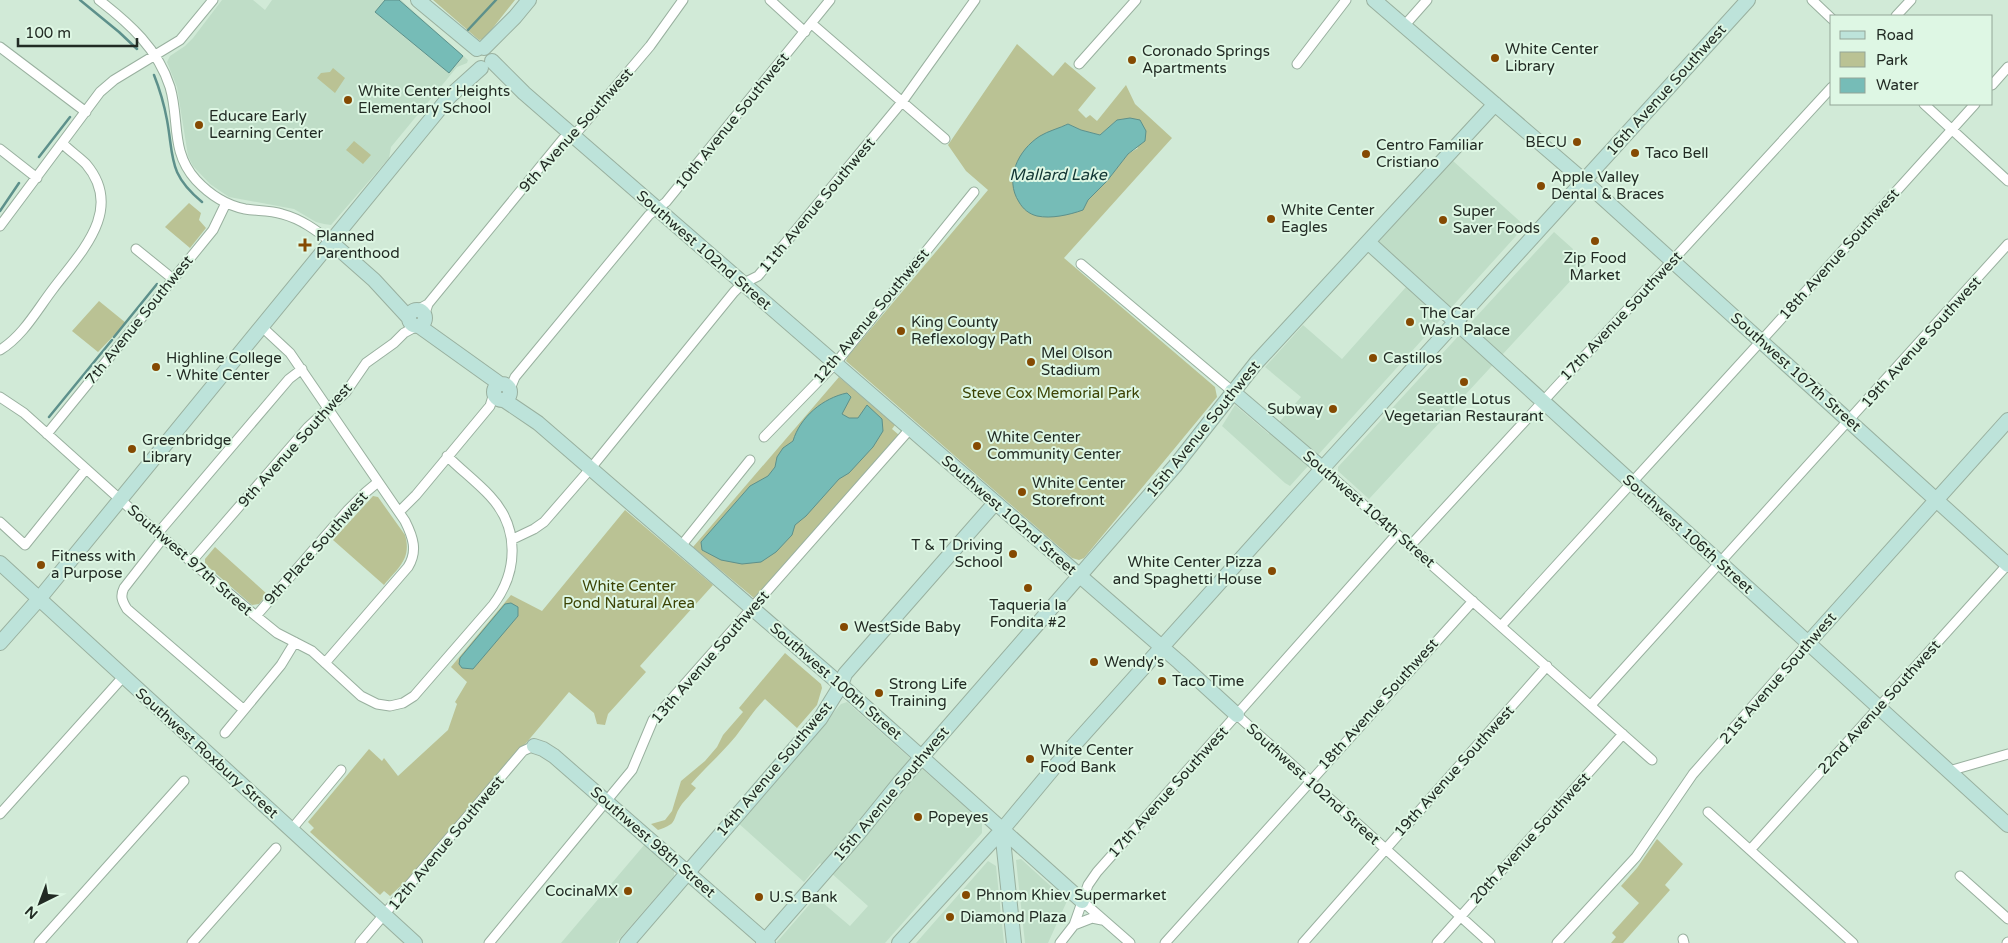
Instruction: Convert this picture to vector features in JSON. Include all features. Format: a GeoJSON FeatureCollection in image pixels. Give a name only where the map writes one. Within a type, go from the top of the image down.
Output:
{"type":"FeatureCollection","features":[{"type":"Feature","properties":{"kind":"street","name":"Southwest 100th Street"},"geometry":{"type":"LineString","coordinates":[[99,0],[140,36],[155,55],[170,89],[181,158],[188,170],[205,189],[226,203],[245,209],[275,212],[296,218],[309,225],[331,242],[417,318],[445,338],[460,356],[841,685],[1130,943]]}},
{"type":"Feature","properties":{"kind":"street"},"geometry":{"type":"LineString","coordinates":[[0,226],[100,92],[114,80],[180,40],[213,0]]}},
{"type":"Feature","properties":{"kind":"street","name":"Southwest 102nd Street"},"geometry":{"type":"LineString","coordinates":[[418,0],[482,58],[1162,647],[1490,943]]}},
{"type":"Feature","properties":{"kind":"street"},"geometry":{"type":"LineString","coordinates":[[0,643],[39,599],[529,0]]}},
{"type":"Feature","properties":{"kind":"street","name":"9th Avenue Southwest"},"geometry":{"type":"LineString","coordinates":[[191,562],[308,427],[346,392],[366,362],[394,343],[417,318],[564,139],[578,131],[650,46],[683,0]]}},
{"type":"Feature","properties":{"kind":"street"},"geometry":{"type":"LineString","coordinates":[[770,0],[805,32]]}},
{"type":"Feature","properties":{"kind":"street","name":"10th Avenue Southwest"},"geometry":{"type":"LineString","coordinates":[[399,512],[416,496],[447,456],[649,215],[666,202],[830,0]]}},
{"type":"Feature","properties":{"kind":"street","name":"11th Avenue Southwest"},"geometry":{"type":"LineString","coordinates":[[513,539],[534,530],[544,522],[591,468],[742,284],[758,276],[902,102],[975,0]]}},
{"type":"Feature","properties":{"kind":"street"},"geometry":{"type":"LineString","coordinates":[[1079,64],[1136,0]]}},
{"type":"Feature","properties":{"kind":"street"},"geometry":{"type":"LineString","coordinates":[[1297,64],[1346,0]]}},
{"type":"Feature","properties":{"kind":"street","name":"Southwest 107th Street"},"geometry":{"type":"LineString","coordinates":[[1374,0],[1584,180],[2008,564]]}},
{"type":"Feature","properties":{"kind":"street"},"geometry":{"type":"LineString","coordinates":[[1404,26],[1427,0]]}},
{"type":"Feature","properties":{"kind":"street","name":"16th Avenue Southwest"},"geometry":{"type":"LineString","coordinates":[[898,943],[1002,830],[1046,777],[1322,468],[1748,0]]}},
{"type":"Feature","properties":{"kind":"street"},"geometry":{"type":"LineString","coordinates":[[1812,0],[1830,17]]}},
{"type":"Feature","properties":{"kind":"street"},"geometry":{"type":"LineString","coordinates":[[1897,15],[1911,0]]}},
{"type":"Feature","properties":{"kind":"street"},"geometry":{"type":"LineString","coordinates":[[812,24],[945,139]]}},
{"type":"Feature","properties":{"kind":"street"},"geometry":{"type":"LineString","coordinates":[[0,47],[86,112]]}},
{"type":"Feature","properties":{"kind":"street"},"geometry":{"type":"LineString","coordinates":[[1993,84],[2008,67]]}},
{"type":"Feature","properties":{"kind":"street","name":"17th Avenue Southwest"},"geometry":{"type":"LineString","coordinates":[[1410,546],[1830,89]]}},
{"type":"Feature","properties":{"kind":"street","name":"15th Avenue Southwest"},"geometry":{"type":"LineString","coordinates":[[765,942],[922,757],[1175,466],[1232,391],[1256,363],[1369,243],[1495,104]]}},
{"type":"Feature","properties":{"kind":"street"},"geometry":{"type":"LineString","coordinates":[[1925,105],[2008,181]]}},
{"type":"Feature","properties":{"kind":"street","name":"18th Avenue Southwest"},"geometry":{"type":"LineString","coordinates":[[1501,626],[1974,105]]}},
{"type":"Feature","properties":{"kind":"street"},"geometry":{"type":"LineString","coordinates":[[0,350],[12,341],[27,323],[96,229],[101,204],[100,192],[96,181],[86,164],[63,144]]}},
{"type":"Feature","properties":{"kind":"street"},"geometry":{"type":"LineString","coordinates":[[0,149],[37,178]]}},
{"type":"Feature","properties":{"kind":"street","name":"12th Avenue Southwest"},"geometry":{"type":"LineString","coordinates":[[764,437],[835,364],[974,192]]}},
{"type":"Feature","properties":{"kind":"street","name":"7th Avenue Southwest"},"geometry":{"type":"LineString","coordinates":[[47,434],[213,230],[226,203]]}},
{"type":"Feature","properties":{"kind":"street","name":"Southwest 106th Street"},"geometry":{"type":"LineString","coordinates":[[1369,243],[2008,825]]}},
{"type":"Feature","properties":{"kind":"street","name":"19th Avenue Southwest"},"geometry":{"type":"LineString","coordinates":[[1591,705],[1850,421],[2008,244]]}},
{"type":"Feature","properties":{"kind":"street"},"geometry":{"type":"LineString","coordinates":[[136,248],[173,279]]}},
{"type":"Feature","properties":{"kind":"street","name":"Southwest 104th Street"},"geometry":{"type":"LineString","coordinates":[[1081,264],[1322,468],[1652,760]]}},
{"type":"Feature","properties":{"kind":"street"},"geometry":{"type":"LineString","coordinates":[[261,326],[283,344],[302,369],[405,521],[414,541],[413,559],[408,567],[325,663]]}},
{"type":"Feature","properties":{"kind":"street"},"geometry":{"type":"LineString","coordinates":[[244,710],[127,609],[121,595],[161,536],[289,379],[302,369]]}},
{"type":"Feature","properties":{"kind":"street","name":"Southwest 97th Street"},"geometry":{"type":"LineString","coordinates":[[0,397],[12,404],[161,536],[256,616],[277,633],[312,652],[369,701],[377,704],[390,706],[402,703],[414,696],[493,606],[502,593],[511,573],[513,539]]}},
{"type":"Feature","properties":{"kind":"street","name":"21st Avenue Southwest"},"geometry":{"type":"LineString","coordinates":[[1557,943],[1636,857],[1693,774],[2008,420]]}},
{"type":"Feature","properties":{"kind":"street","name":"13th Avenue Southwest"},"geometry":{"type":"LineString","coordinates":[[488,943],[636,765],[653,720],[910,429]]}},
{"type":"Feature","properties":{"kind":"street"},"geometry":{"type":"LineString","coordinates":[[447,456],[490,496],[500,509],[513,539]]}},
{"type":"Feature","properties":{"kind":"street"},"geometry":{"type":"LineString","coordinates":[[680,546],[750,460]]}},
{"type":"Feature","properties":{"kind":"street"},"geometry":{"type":"LineString","coordinates":[[0,522],[25,545],[86,470]]}},
{"type":"Feature","properties":{"kind":"street","name":"9th Place Southwest"},"geometry":{"type":"LineString","coordinates":[[256,616],[347,512],[378,482]]}},
{"type":"Feature","properties":{"kind":"street","name":"14th Avenue Southwest"},"geometry":{"type":"LineString","coordinates":[[628,943],[820,719],[841,685],[845,674],[995,503]]}},
{"type":"Feature","properties":{"kind":"street","name":"17th Avenue Southwest"},"geometry":{"type":"LineString","coordinates":[[1060,943],[1074,925],[1088,885],[1097,872],[1397,534]]}},
{"type":"Feature","properties":{"kind":"street","name":"Southwest Roxbury Street"},"geometry":{"type":"LineString","coordinates":[[0,563],[415,943]]}},
{"type":"Feature","properties":{"kind":"street","name":"22nd Avenue Southwest"},"geometry":{"type":"LineString","coordinates":[[1750,850],[2008,564]]}},
{"type":"Feature","properties":{"kind":"street","name":"18th Avenue Southwest"},"geometry":{"type":"LineString","coordinates":[[1165,943],[1472,601]]}},
{"type":"Feature","properties":{"kind":"street"},"geometry":{"type":"LineString","coordinates":[[225,733],[281,665],[295,642]]}},
{"type":"Feature","properties":{"kind":"street","name":"19th Avenue Southwest"},"geometry":{"type":"LineString","coordinates":[[1302,943],[1547,666]]}},
{"type":"Feature","properties":{"kind":"street"},"geometry":{"type":"LineString","coordinates":[[0,814],[123,676]]}},
{"type":"Feature","properties":{"kind":"street","name":"20th Avenue Southwest"},"geometry":{"type":"LineString","coordinates":[[1437,943],[1623,734]]}},
{"type":"Feature","properties":{"kind":"street","name":"12th Avenue Southwest"},"geometry":{"type":"LineString","coordinates":[[360,943],[523,751],[534,746]]}},
{"type":"Feature","properties":{"kind":"street","name":"Southwest 98th Street"},"geometry":{"type":"LineString","coordinates":[[534,746],[551,754],[688,872],[765,942]]}},
{"type":"Feature","properties":{"kind":"street"},"geometry":{"type":"LineString","coordinates":[[1949,771],[2008,754]]}},
{"type":"Feature","properties":{"kind":"street"},"geometry":{"type":"LineString","coordinates":[[291,830],[341,770]]}},
{"type":"Feature","properties":{"kind":"street"},"geometry":{"type":"LineString","coordinates":[[39,943],[184,781]]}},
{"type":"Feature","properties":{"kind":"street"},"geometry":{"type":"LineString","coordinates":[[1708,812],[1853,943]]}},
{"type":"Feature","properties":{"kind":"street"},"geometry":{"type":"LineString","coordinates":[[1002,830],[1014,943]]}},
{"type":"Feature","properties":{"kind":"street"},"geometry":{"type":"LineString","coordinates":[[192,943],[276,848]]}},
{"type":"Feature","properties":{"kind":"street"},"geometry":{"type":"LineString","coordinates":[[1960,876],[2008,919]]}},
{"type":"Feature","properties":{"kind":"street"},"geometry":{"type":"LineString","coordinates":[[1074,925],[1092,918],[1103,920]]}},
{"type":"Feature","properties":{"kind":"shaded area","name":"White Center Heights Elementary School"},"geometry":{"type":"Polygon","coordinates":[[[222,0],[253,0],[265,10],[272,0],[401,0],[468,60],[467,63],[457,67],[391,147],[389,158],[331,225],[324,224],[316,222],[294,209],[229,197],[210,184],[193,166],[188,156],[177,87],[167,62],[170,56],[193,38],[222,0]]]}},
{"type":"Feature","properties":{"kind":"shaded area"},"geometry":{"type":"Polygon","coordinates":[[[1452,160],[1525,226],[1290,486],[1222,426],[1235,405],[1269,434],[1301,397],[1265,367],[1303,325],[1342,359],[1414,278],[1375,244],[1452,160]]]}},
{"type":"Feature","properties":{"kind":"shaded area"},"geometry":{"type":"Polygon","coordinates":[[[1554,232],[1586,264],[1369,499],[1338,471],[1338,467],[1554,232]]]}},
{"type":"Feature","properties":{"kind":"shaded area"},"geometry":{"type":"Polygon","coordinates":[[[847,702],[982,822],[982,833],[885,943],[776,943],[816,897],[850,926],[868,906],[820,863],[804,882],[737,822],[841,704],[847,702]]]}},
{"type":"Feature","properties":{"kind":"shaded area"},"geometry":{"type":"Polygon","coordinates":[[[645,844],[674,871],[674,876],[616,943],[561,943],[645,844]]]}},
{"type":"Feature","properties":{"kind":"shaded area"},"geometry":{"type":"Polygon","coordinates":[[[1021,859],[1067,901],[1048,943],[1025,943],[1016,860],[1021,859]]]}},
{"type":"Feature","properties":{"kind":"shaded area"},"geometry":{"type":"Polygon","coordinates":[[[988,861],[996,866],[1004,943],[916,943],[988,861]]]}},
{"type":"Feature","properties":{"kind":"green space"},"geometry":{"type":"Polygon","coordinates":[[[433,0],[515,0],[484,39],[479,40],[433,0]]]}},
{"type":"Feature","properties":{"kind":"green space","name":"Steve Cox Memorial Park"},"geometry":{"type":"Polygon","coordinates":[[[1017,44],[1053,76],[1065,62],[1096,88],[1078,110],[1086,118],[1090,115],[1097,121],[1126,85],[1135,104],[1172,138],[1064,258],[1215,387],[1217,397],[1084,558],[1079,560],[1072,558],[846,361],[848,356],[988,190],[966,171],[948,145],[1017,44]],[[1117,120],[1100,135],[1068,124],[1055,130],[1088,200],[1107,181],[1128,154],[1138,148],[1117,120]]]}},
{"type":"Feature","properties":{"kind":"green space"},"geometry":{"type":"Polygon","coordinates":[[[333,68],[345,78],[335,93],[317,78],[321,73],[330,72],[333,68]]]}},
{"type":"Feature","properties":{"kind":"green space"},"geometry":{"type":"Polygon","coordinates":[[[354,141],[371,155],[363,164],[346,150],[354,141]]]}},
{"type":"Feature","properties":{"kind":"green space"},"geometry":{"type":"Polygon","coordinates":[[[189,203],[201,213],[199,220],[206,228],[190,248],[165,227],[189,203]]]}},
{"type":"Feature","properties":{"kind":"green space"},"geometry":{"type":"Polygon","coordinates":[[[99,301],[126,323],[98,352],[72,331],[99,301]]]}},
{"type":"Feature","properties":{"kind":"green space","name":"White Center Pond Natural Area"},"geometry":{"type":"Polygon","coordinates":[[[839,377],[895,425],[892,429],[899,435],[754,598],[693,547],[839,377]]]}},
{"type":"Feature","properties":{"kind":"green space"},"geometry":{"type":"Polygon","coordinates":[[[373,496],[378,497],[405,535],[407,543],[407,551],[402,563],[384,585],[333,540],[373,496]]]}},
{"type":"Feature","properties":{"kind":"green space","name":"White Center Pond Natural Area"},"geometry":{"type":"Polygon","coordinates":[[[625,510],[713,585],[640,666],[646,672],[608,714],[605,725],[597,724],[594,713],[569,692],[426,862],[390,896],[384,891],[380,895],[310,832],[314,828],[308,822],[369,749],[382,761],[384,758],[398,776],[448,730],[457,704],[455,702],[467,682],[451,667],[511,595],[542,611],[625,510]]]}},
{"type":"Feature","properties":{"kind":"green space"},"geometry":{"type":"Polygon","coordinates":[[[215,547],[267,594],[259,604],[252,605],[205,564],[205,559],[215,547]]]}},
{"type":"Feature","properties":{"kind":"green space"},"geometry":{"type":"Polygon","coordinates":[[[785,653],[821,684],[822,688],[817,705],[797,728],[765,699],[731,742],[691,784],[696,788],[682,804],[672,823],[658,830],[651,824],[665,820],[672,811],[681,781],[705,761],[717,747],[723,735],[743,712],[739,708],[785,653]]]}},
{"type":"Feature","properties":{"kind":"green space"},"geometry":{"type":"Polygon","coordinates":[[[1657,839],[1683,864],[1665,885],[1670,890],[1623,943],[1611,943],[1616,937],[1612,933],[1639,903],[1621,886],[1637,868],[1657,839]]]}},
{"type":"Feature","properties":{"kind":"water"},"geometry":{"type":"Polygon","coordinates":[[[385,0],[399,0],[463,56],[449,73],[375,12],[385,0]]]}},
{"type":"Feature","properties":{"kind":"water","name":"Mallard Lake"},"geometry":{"type":"Polygon","coordinates":[[[1130,118],[1140,120],[1146,131],[1145,141],[1128,154],[1107,181],[1088,200],[1083,210],[1060,216],[1042,217],[1031,214],[1022,207],[1015,193],[1013,175],[1020,157],[1032,142],[1043,134],[1068,124],[1100,135],[1117,120],[1130,118]]]}},
{"type":"Feature","properties":{"kind":"water","name":"White Center Pond Natural Area"},"geometry":{"type":"Polygon","coordinates":[[[847,393],[851,397],[842,414],[849,418],[858,418],[867,405],[882,419],[883,431],[873,447],[849,473],[839,479],[806,516],[795,525],[792,535],[776,552],[761,562],[742,564],[721,560],[702,550],[701,542],[750,486],[768,476],[775,467],[777,457],[783,448],[793,441],[796,432],[807,417],[829,399],[847,393]]]}},
{"type":"Feature","properties":{"kind":"water"},"geometry":{"type":"Polygon","coordinates":[[[511,603],[518,607],[518,616],[473,669],[462,668],[459,664],[460,658],[505,604],[511,603]]]}},
{"type":"Feature","properties":{"kind":"waterway"},"geometry":{"type":"LineString","coordinates":[[80,0],[137,49]]}},
{"type":"Feature","properties":{"kind":"waterway"},"geometry":{"type":"LineString","coordinates":[[467,31],[496,0]]}},
{"type":"Feature","properties":{"kind":"waterway"},"geometry":{"type":"LineString","coordinates":[[154,75],[165,108],[174,165],[183,183],[202,202]]}},
{"type":"Feature","properties":{"kind":"waterway"},"geometry":{"type":"LineString","coordinates":[[39,157],[70,117]]}},
{"type":"Feature","properties":{"kind":"waterway"},"geometry":{"type":"LineString","coordinates":[[0,211],[19,183]]}},
{"type":"Feature","properties":{"kind":"waterway"},"geometry":{"type":"LineString","coordinates":[[114,337],[157,284]]}},
{"type":"Feature","properties":{"kind":"waterway"},"geometry":{"type":"LineString","coordinates":[[49,417],[112,340]]}},
{"type":"Feature","properties":{"kind":"place","name":"White Center Library"},"geometry":{"type":"Point","coordinates":[1495,58]}},
{"type":"Feature","properties":{"kind":"place","name":"Coronado Springs Apartments"},"geometry":{"type":"Point","coordinates":[1132,60]}},
{"type":"Feature","properties":{"kind":"place","name":"White Center Heights Elementary School"},"geometry":{"type":"Point","coordinates":[348,100]}},
{"type":"Feature","properties":{"kind":"place","name":"Educare Early Learning Center"},"geometry":{"type":"Point","coordinates":[199,125]}},
{"type":"Feature","properties":{"kind":"place","name":"BECU"},"geometry":{"type":"Point","coordinates":[1577,142]}},
{"type":"Feature","properties":{"kind":"place","name":"Taco Bell"},"geometry":{"type":"Point","coordinates":[1635,153]}},
{"type":"Feature","properties":{"kind":"place","name":"Centro Familiar Cristiano"},"geometry":{"type":"Point","coordinates":[1366,154]}},
{"type":"Feature","properties":{"kind":"place","name":"Apple Valley Dental & Braces"},"geometry":{"type":"Point","coordinates":[1541,186]}},
{"type":"Feature","properties":{"kind":"place","name":"White Center Eagles"},"geometry":{"type":"Point","coordinates":[1271,219]}},
{"type":"Feature","properties":{"kind":"place","name":"Super Saver Foods"},"geometry":{"type":"Point","coordinates":[1443,220]}},
{"type":"Feature","properties":{"kind":"place","name":"Zip Food Market"},"geometry":{"type":"Point","coordinates":[1595,241]}},
{"type":"Feature","properties":{"kind":"place","name":"Planned Parenthood"},"geometry":{"type":"Point","coordinates":[305,245]}},
{"type":"Feature","properties":{"kind":"place","name":"The Car Wash Palace"},"geometry":{"type":"Point","coordinates":[1410,322]}},
{"type":"Feature","properties":{"kind":"place","name":"King County Reflexology Path"},"geometry":{"type":"Point","coordinates":[901,331]}},
{"type":"Feature","properties":{"kind":"place","name":"Castillos"},"geometry":{"type":"Point","coordinates":[1373,358]}},
{"type":"Feature","properties":{"kind":"place","name":"Mel Olson Stadium"},"geometry":{"type":"Point","coordinates":[1031,362]}},
{"type":"Feature","properties":{"kind":"place","name":"Highline College - White Center"},"geometry":{"type":"Point","coordinates":[156,367]}},
{"type":"Feature","properties":{"kind":"place","name":"Seattle Lotus Vegetarian Restaurant"},"geometry":{"type":"Point","coordinates":[1464,382]}},
{"type":"Feature","properties":{"kind":"place","name":"Subway"},"geometry":{"type":"Point","coordinates":[1333,409]}},
{"type":"Feature","properties":{"kind":"place","name":"White Center Community Center"},"geometry":{"type":"Point","coordinates":[977,446]}},
{"type":"Feature","properties":{"kind":"place","name":"Greenbridge Library"},"geometry":{"type":"Point","coordinates":[132,449]}},
{"type":"Feature","properties":{"kind":"place","name":"White Center Storefront"},"geometry":{"type":"Point","coordinates":[1022,492]}},
{"type":"Feature","properties":{"kind":"place","name":"T & T Driving School"},"geometry":{"type":"Point","coordinates":[1013,554]}},
{"type":"Feature","properties":{"kind":"place","name":"Fitness with a Purpose"},"geometry":{"type":"Point","coordinates":[41,565]}},
{"type":"Feature","properties":{"kind":"place","name":"White Center Pizza and Spaghetti House"},"geometry":{"type":"Point","coordinates":[1272,571]}},
{"type":"Feature","properties":{"kind":"place","name":"Taqueria la Fondita #2"},"geometry":{"type":"Point","coordinates":[1028,588]}},
{"type":"Feature","properties":{"kind":"place","name":"WestSide Baby"},"geometry":{"type":"Point","coordinates":[844,627]}},
{"type":"Feature","properties":{"kind":"place","name":"Wendy's"},"geometry":{"type":"Point","coordinates":[1094,662]}},
{"type":"Feature","properties":{"kind":"place","name":"Taco Time"},"geometry":{"type":"Point","coordinates":[1162,681]}},
{"type":"Feature","properties":{"kind":"place","name":"Strong Life Training"},"geometry":{"type":"Point","coordinates":[879,693]}},
{"type":"Feature","properties":{"kind":"place","name":"White Center Food Bank"},"geometry":{"type":"Point","coordinates":[1030,759]}},
{"type":"Feature","properties":{"kind":"place","name":"Popeyes"},"geometry":{"type":"Point","coordinates":[918,817]}},
{"type":"Feature","properties":{"kind":"place","name":"CocinaMX"},"geometry":{"type":"Point","coordinates":[628,891]}},
{"type":"Feature","properties":{"kind":"place","name":"Phnom Khiev Supermarket"},"geometry":{"type":"Point","coordinates":[966,895]}},
{"type":"Feature","properties":{"kind":"place","name":"U.S. Bank"},"geometry":{"type":"Point","coordinates":[759,897]}},
{"type":"Feature","properties":{"kind":"place","name":"Diamond Plaza"},"geometry":{"type":"Point","coordinates":[950,917]}}]}
